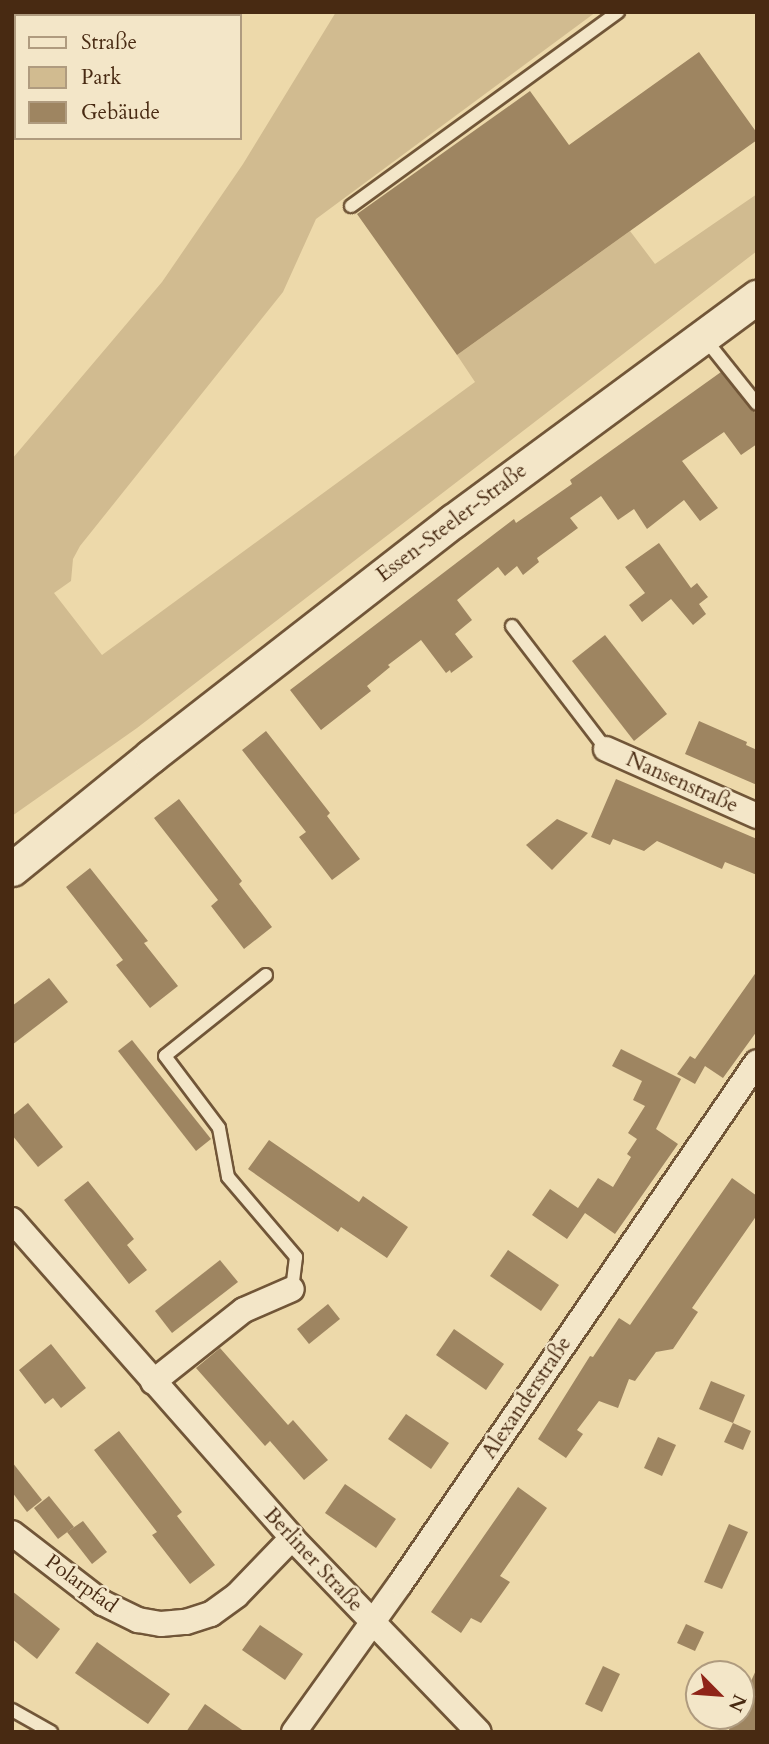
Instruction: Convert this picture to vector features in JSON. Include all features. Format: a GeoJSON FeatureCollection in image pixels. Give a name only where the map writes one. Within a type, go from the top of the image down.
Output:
{"type":"FeatureCollection","features":[{"type":"Feature","properties":{"kind":"main road","name":"Essen-Steeler-Straße"},"geometry":{"type":"LineString","coordinates":[[12,869],[151,756],[453,521],[757,297]]}},
{"type":"Feature","properties":{"kind":"main road","name":"Essen-Steeler-Straße"},"geometry":{"type":"LineString","coordinates":[[12,852],[151,756]]}},
{"type":"Feature","properties":{"kind":"street","name":"Nansenstraße"},"geometry":{"type":"LineString","coordinates":[[606,749],[757,816]]}},
{"type":"Feature","properties":{"kind":"street","name":"Alexanderstraße"},"geometry":{"type":"LineString","coordinates":[[294,1732],[757,1062]]}},
{"type":"Feature","properties":{"kind":"street","name":"Berliner Straße"},"geometry":{"type":"LineString","coordinates":[[12,1215],[30,1240]]}},
{"type":"Feature","properties":{"kind":"street","name":"Berliner Straße"},"geometry":{"type":"LineString","coordinates":[[12,1220],[292,1538],[371,1623],[479,1732]]}},
{"type":"Feature","properties":{"kind":"street"},"geometry":{"type":"LineString","coordinates":[[153,1382],[244,1310],[292,1289]]}},
{"type":"Feature","properties":{"kind":"street","name":"Polarpfad"},"geometry":{"type":"LineString","coordinates":[[12,1533],[103,1602],[138,1620],[160,1624],[186,1622],[211,1614],[237,1595],[292,1538]]}},
{"type":"Feature","properties":{"kind":"lane"},"geometry":{"type":"LineString","coordinates":[[351,206],[618,12]]}},
{"type":"Feature","properties":{"kind":"lane"},"geometry":{"type":"LineString","coordinates":[[702,336],[757,404]]}},
{"type":"Feature","properties":{"kind":"lane"},"geometry":{"type":"LineString","coordinates":[[512,626],[606,749]]}},
{"type":"Feature","properties":{"kind":"lane"},"geometry":{"type":"LineString","coordinates":[[265,975],[165,1056],[219,1128],[228,1177],[296,1257],[292,1289]]}},
{"type":"Feature","properties":{"kind":"lane"},"geometry":{"type":"LineString","coordinates":[[12,1710],[51,1732]]}},
{"type":"Feature","properties":{"kind":"green space"},"geometry":{"type":"Polygon","coordinates":[[[336,12],[596,12],[316,219],[283,292],[80,546],[73,559],[71,581],[54,593],[102,655],[475,382],[457,355],[630,231],[655,264],[757,194],[757,251],[137,728],[12,816],[12,459],[162,282],[243,164],[336,12]]]}},
{"type":"Feature","properties":{"kind":"building"},"geometry":{"type":"Polygon","coordinates":[[[699,52],[757,133],[757,140],[457,355],[357,214],[530,91],[569,145],[699,52]]]}},
{"type":"Feature","properties":{"kind":"building"},"geometry":{"type":"Polygon","coordinates":[[[721,372],[757,415],[757,444],[741,455],[724,432],[682,461],[718,508],[700,521],[684,500],[647,529],[634,509],[618,520],[601,496],[570,518],[578,528],[537,558],[539,562],[523,575],[517,566],[505,576],[498,567],[457,600],[472,620],[455,634],[473,657],[451,673],[450,670],[446,673],[421,640],[388,665],[390,667],[367,686],[371,691],[321,730],[290,690],[514,519],[516,523],[572,484],[570,480],[721,372]]]}},
{"type":"Feature","properties":{"kind":"building"},"geometry":{"type":"Polygon","coordinates":[[[659,543],[691,588],[697,583],[708,597],[699,604],[706,614],[693,625],[671,599],[642,622],[629,605],[645,593],[625,567],[659,543]]]}},
{"type":"Feature","properties":{"kind":"building"},"geometry":{"type":"Polygon","coordinates":[[[605,635],[667,714],[634,741],[572,661],[605,635]]]}},
{"type":"Feature","properties":{"kind":"building"},"geometry":{"type":"Polygon","coordinates":[[[699,721],[747,742],[746,745],[757,750],[757,785],[685,754],[699,721]]]}},
{"type":"Feature","properties":{"kind":"building"},"geometry":{"type":"Polygon","coordinates":[[[266,731],[330,813],[327,816],[360,859],[332,880],[299,837],[306,832],[242,750],[266,731]]]}},
{"type":"Feature","properties":{"kind":"building"},"geometry":{"type":"Polygon","coordinates":[[[616,779],[757,839],[757,875],[725,862],[722,869],[657,841],[644,851],[613,839],[610,845],[591,837],[616,779]]]}},
{"type":"Feature","properties":{"kind":"building"},"geometry":{"type":"Polygon","coordinates":[[[179,799],[242,881],[239,884],[272,927],[244,949],[211,906],[218,900],[154,818],[179,799]]]}},
{"type":"Feature","properties":{"kind":"building"},"geometry":{"type":"Polygon","coordinates":[[[557,819],[588,833],[552,870],[526,845],[557,819]]]}},
{"type":"Feature","properties":{"kind":"building"},"geometry":{"type":"Polygon","coordinates":[[[90,868],[148,941],[144,943],[178,986],[150,1008],[116,965],[123,960],[66,887],[90,868]]]}},
{"type":"Feature","properties":{"kind":"building"},"geometry":{"type":"Polygon","coordinates":[[[757,971],[757,1031],[723,1078],[705,1066],[695,1084],[677,1074],[690,1056],[695,1059],[757,971]]]}},
{"type":"Feature","properties":{"kind":"building"},"geometry":{"type":"Polygon","coordinates":[[[49,978],[68,1002],[12,1045],[12,1006],[49,978]]]}},
{"type":"Feature","properties":{"kind":"building"},"geometry":{"type":"Polygon","coordinates":[[[132,1040],[211,1139],[196,1151],[118,1051],[132,1040]]]}},
{"type":"Feature","properties":{"kind":"building"},"geometry":{"type":"Polygon","coordinates":[[[621,1049],[681,1079],[656,1129],[678,1144],[615,1234],[585,1213],[567,1239],[532,1215],[550,1189],[578,1208],[598,1178],[613,1187],[631,1157],[627,1154],[637,1139],[628,1133],[645,1106],[633,1100],[642,1081],[612,1066],[621,1049]]]}},
{"type":"Feature","properties":{"kind":"building"},"geometry":{"type":"Polygon","coordinates":[[[28,1103],[63,1147],[38,1167],[12,1135],[12,1116],[28,1103]]]}},
{"type":"Feature","properties":{"kind":"building"},"geometry":{"type":"Polygon","coordinates":[[[269,1140],[359,1202],[363,1196],[408,1227],[387,1258],[341,1227],[338,1232],[248,1169],[269,1140]]]}},
{"type":"Feature","properties":{"kind":"building"},"geometry":{"type":"Polygon","coordinates":[[[732,1178],[757,1196],[757,1215],[692,1308],[698,1312],[673,1349],[656,1352],[635,1381],[629,1379],[618,1408],[599,1401],[577,1430],[583,1434],[566,1458],[538,1439],[590,1356],[593,1357],[619,1318],[630,1325],[732,1178]]]}},
{"type":"Feature","properties":{"kind":"building"},"geometry":{"type":"Polygon","coordinates":[[[88,1181],[134,1239],[127,1245],[147,1270],[129,1284],[64,1200],[88,1181]]]}},
{"type":"Feature","properties":{"kind":"building"},"geometry":{"type":"Polygon","coordinates":[[[508,1250],[559,1285],[541,1311],[490,1276],[508,1250]]]}},
{"type":"Feature","properties":{"kind":"building"},"geometry":{"type":"Polygon","coordinates":[[[220,1260],[238,1282],[172,1333],[155,1311],[220,1260]]]}},
{"type":"Feature","properties":{"kind":"building"},"geometry":{"type":"Polygon","coordinates":[[[328,1304],[340,1319],[309,1344],[297,1329],[328,1304]]]}},
{"type":"Feature","properties":{"kind":"building"},"geometry":{"type":"Polygon","coordinates":[[[454,1329],[504,1364],[486,1390],[436,1355],[454,1329]]]}},
{"type":"Feature","properties":{"kind":"building"},"geometry":{"type":"Polygon","coordinates":[[[51,1344],[86,1388],[61,1408],[53,1398],[45,1404],[19,1370],[51,1344]]]}},
{"type":"Feature","properties":{"kind":"building"},"geometry":{"type":"Polygon","coordinates":[[[220,1348],[288,1425],[293,1420],[328,1460],[304,1480],[270,1441],[265,1446],[196,1368],[220,1348]]]}},
{"type":"Feature","properties":{"kind":"building"},"geometry":{"type":"Polygon","coordinates":[[[711,1381],[745,1395],[733,1423],[699,1409],[711,1381]]]}},
{"type":"Feature","properties":{"kind":"building"},"geometry":{"type":"Polygon","coordinates":[[[406,1414],[449,1443],[431,1469],[388,1439],[406,1414]]]}},
{"type":"Feature","properties":{"kind":"building"},"geometry":{"type":"Polygon","coordinates":[[[733,1423],[751,1431],[743,1450],[724,1442],[733,1423]]]}},
{"type":"Feature","properties":{"kind":"building"},"geometry":{"type":"Polygon","coordinates":[[[119,1431],[182,1512],[177,1516],[215,1565],[190,1584],[152,1535],[157,1532],[94,1450],[119,1431]]]}},
{"type":"Feature","properties":{"kind":"building"},"geometry":{"type":"Polygon","coordinates":[[[658,1437],[676,1445],[662,1476],[644,1468],[658,1437]]]}},
{"type":"Feature","properties":{"kind":"building"},"geometry":{"type":"Polygon","coordinates":[[[12,1462],[42,1500],[27,1512],[12,1492],[12,1462]]]}},
{"type":"Feature","properties":{"kind":"building"},"geometry":{"type":"Polygon","coordinates":[[[345,1484],[396,1519],[376,1548],[325,1513],[345,1484]]]}},
{"type":"Feature","properties":{"kind":"building"},"geometry":{"type":"Polygon","coordinates":[[[518,1487],[547,1508],[500,1576],[510,1582],[481,1623],[471,1618],[461,1633],[431,1612],[518,1487]]]}},
{"type":"Feature","properties":{"kind":"building"},"geometry":{"type":"Polygon","coordinates":[[[49,1496],[74,1527],[58,1539],[34,1508],[49,1496]]]}},
{"type":"Feature","properties":{"kind":"building"},"geometry":{"type":"Polygon","coordinates":[[[83,1521],[107,1552],[92,1564],[67,1532],[83,1521]]]}},
{"type":"Feature","properties":{"kind":"building"},"geometry":{"type":"Polygon","coordinates":[[[729,1524],[748,1532],[722,1589],[704,1582],[729,1524]]]}},
{"type":"Feature","properties":{"kind":"building"},"geometry":{"type":"Polygon","coordinates":[[[12,1591],[60,1629],[37,1659],[12,1639],[12,1591]]]}},
{"type":"Feature","properties":{"kind":"building"},"geometry":{"type":"Polygon","coordinates":[[[686,1624],[704,1632],[695,1651],[677,1643],[686,1624]]]}},
{"type":"Feature","properties":{"kind":"building"},"geometry":{"type":"Polygon","coordinates":[[[260,1625],[303,1654],[285,1680],[242,1650],[260,1625]]]}},
{"type":"Feature","properties":{"kind":"building"},"geometry":{"type":"Polygon","coordinates":[[[97,1642],[170,1694],[148,1724],[75,1673],[97,1642]]]}},
{"type":"Feature","properties":{"kind":"building"},"geometry":{"type":"Polygon","coordinates":[[[603,1666],[620,1674],[602,1712],[585,1704],[603,1666]]]}},
{"type":"Feature","properties":{"kind":"building"},"geometry":{"type":"Polygon","coordinates":[[[757,1668],[757,1732],[728,1732],[755,1730],[757,1668]]]}},
{"type":"Feature","properties":{"kind":"building"},"geometry":{"type":"Polygon","coordinates":[[[205,1704],[245,1732],[186,1732],[205,1704]]]}}]}
